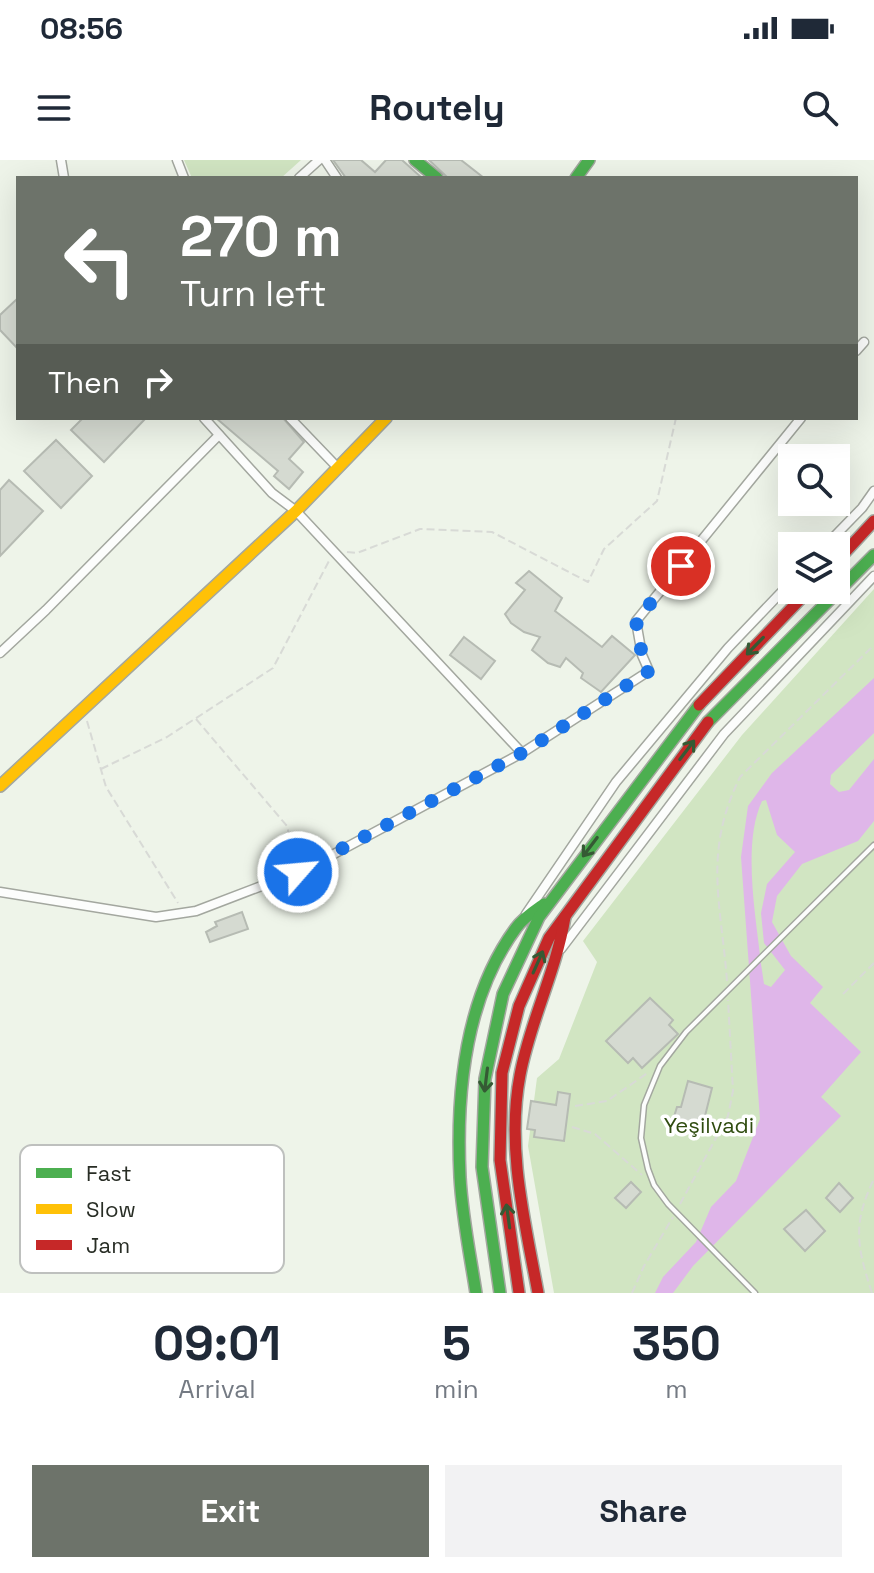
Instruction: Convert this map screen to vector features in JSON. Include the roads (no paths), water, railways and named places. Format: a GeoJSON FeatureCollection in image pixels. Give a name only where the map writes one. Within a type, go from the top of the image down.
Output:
{"type":"FeatureCollection","features":[{"type":"Feature","properties":{"kind":"main road"},"geometry":{"type":"LineString","coordinates":[[415,160],[435,176]]}},
{"type":"Feature","properties":{"kind":"main road"},"geometry":{"type":"LineString","coordinates":[[0,786],[296,511],[384,420]]}},
{"type":"Feature","properties":{"kind":"main road"},"geometry":{"type":"LineString","coordinates":[[850,547],[874,521]]}},
{"type":"Feature","properties":{"kind":"main road"},"geometry":{"type":"LineString","coordinates":[[519,1293],[500,1160],[502,1073],[519,1006],[549,938],[709,721],[874,555]]}},
{"type":"Feature","properties":{"kind":"main road"},"geometry":{"type":"LineString","coordinates":[[500,1293],[482,1167],[485,1079],[503,994],[539,917],[555,894],[693,711],[796,604]]}},
{"type":"Feature","properties":{"kind":"main road"},"geometry":{"type":"LineString","coordinates":[[476,1293],[463,1213],[459,1154],[464,1064],[480,1002],[499,958],[517,926],[555,894]]}},
{"type":"Feature","properties":{"kind":"main road"},"geometry":{"type":"LineString","coordinates":[[538,1293],[514,1139],[519,1076],[561,950],[565,913]]}},
{"type":"Feature","properties":{"kind":"street"},"geometry":{"type":"LineString","coordinates":[[301,176],[319,160]]}},
{"type":"Feature","properties":{"kind":"street"},"geometry":{"type":"LineString","coordinates":[[858,349],[864,342]]}},
{"type":"Feature","properties":{"kind":"street"},"geometry":{"type":"LineString","coordinates":[[206,420],[272,493],[296,511],[334,551],[522,753]]}},
{"type":"Feature","properties":{"kind":"street"},"geometry":{"type":"LineString","coordinates":[[292,420],[338,468]]}},
{"type":"Feature","properties":{"kind":"street"},"geometry":{"type":"LineString","coordinates":[[370,420],[377,429]]}},
{"type":"Feature","properties":{"kind":"street"},"geometry":{"type":"LineString","coordinates":[[0,892],[156,917],[196,911],[298,872],[522,753],[649,671],[642,655],[636,621],[799,420]]}},
{"type":"Feature","properties":{"kind":"street"},"geometry":{"type":"LineString","coordinates":[[0,653],[219,435]]}},
{"type":"Feature","properties":{"kind":"street"},"geometry":{"type":"LineString","coordinates":[[839,532],[874,491]]}},
{"type":"Feature","properties":{"kind":"street"},"geometry":{"type":"LineString","coordinates":[[561,950],[724,734],[874,576]]}},
{"type":"Feature","properties":{"kind":"street"},"geometry":{"type":"LineString","coordinates":[[517,926],[616,782],[728,648],[778,596]]}},
{"type":"Feature","properties":{"kind":"lane"},"geometry":{"type":"LineString","coordinates":[[755,1293],[654,1185],[641,1138],[647,1094],[660,1066],[686,1032],[874,845]]}},
{"type":"Feature","properties":{"kind":"park label","name":"Yeşilvadi"},"geometry":{"type":"Point","coordinates":[709,1125]}}]}
